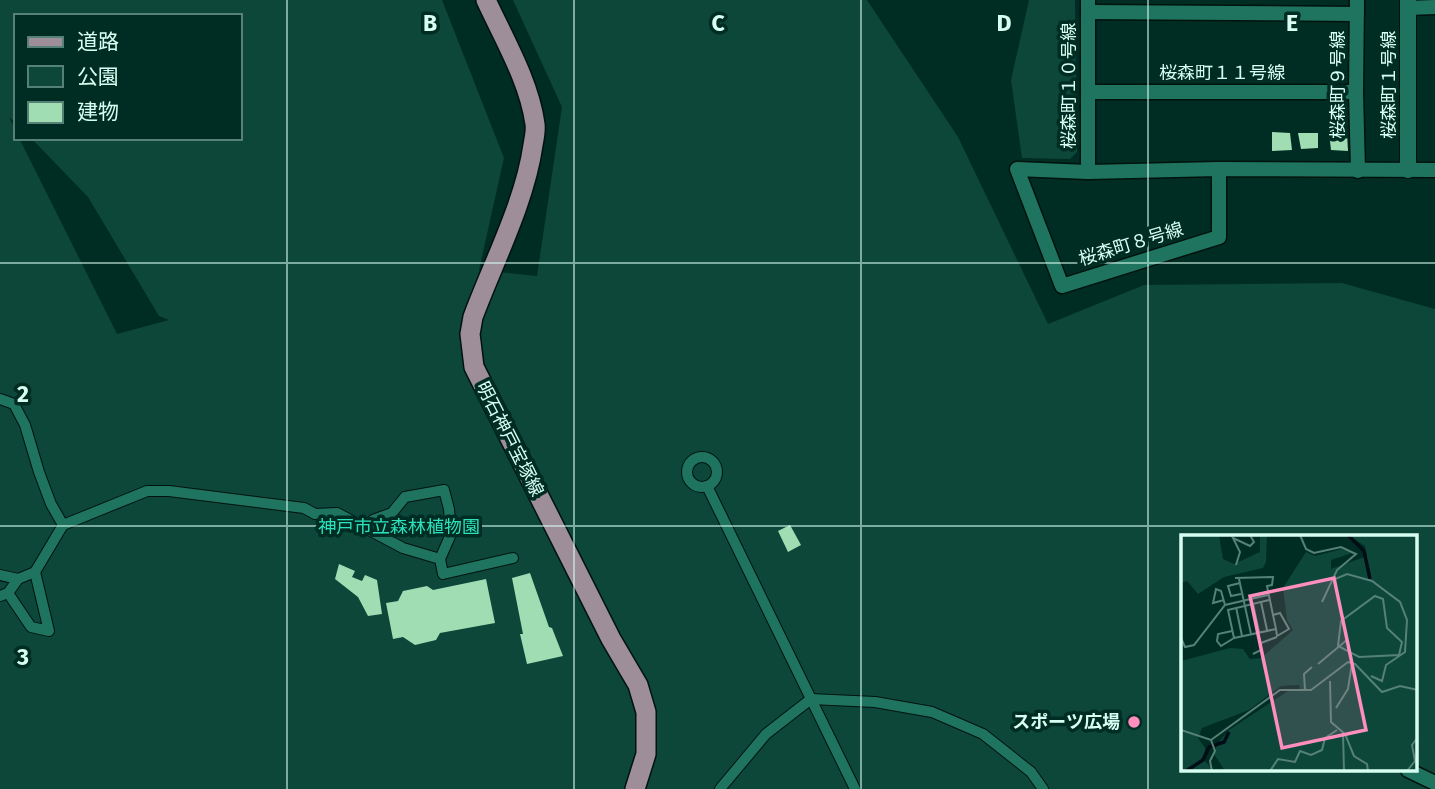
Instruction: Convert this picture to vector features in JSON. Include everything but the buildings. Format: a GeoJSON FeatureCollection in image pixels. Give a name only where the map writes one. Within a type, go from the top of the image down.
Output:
{"type":"FeatureCollection","features":[{"type":"Feature","properties":{"kind":"main road","name":"明石神戸宝塚線"},"geometry":{"type":"LineString","coordinates":[[486,0],[515,62],[536,127],[531,162],[517,206],[473,317],[470,334],[474,367],[611,639],[638,685],[646,712],[646,754],[635,789]]}},
{"type":"Feature","properties":{"kind":"street"},"geometry":{"type":"LineString","coordinates":[[1408,4],[1435,7]]}},
{"type":"Feature","properties":{"kind":"street","name":"桜森町１号線"},"geometry":{"type":"LineString","coordinates":[[1408,4],[1408,170]]}},
{"type":"Feature","properties":{"kind":"street"},"geometry":{"type":"LineString","coordinates":[[1088,6],[1357,7]]}},
{"type":"Feature","properties":{"kind":"street","name":"桜森町１０号線"},"geometry":{"type":"LineString","coordinates":[[1088,6],[1088,172]]}},
{"type":"Feature","properties":{"kind":"street","name":"桜森町９号線"},"geometry":{"type":"LineString","coordinates":[[1357,7],[1359,170]]}},
{"type":"Feature","properties":{"kind":"street","name":"桜森町１１号線"},"geometry":{"type":"LineString","coordinates":[[1088,92],[1356,92]]}},
{"type":"Feature","properties":{"kind":"street","name":"桜森町８号線"},"geometry":{"type":"LineString","coordinates":[[1219,169],[1219,237],[1062,286],[1017,169],[1088,172],[1219,169],[1435,170]]}},
{"type":"Feature","properties":{"kind":"street"},"geometry":{"type":"LineString","coordinates":[[0,399],[15,404],[25,425],[51,505],[63,525]]}},
{"type":"Feature","properties":{"kind":"street"},"geometry":{"type":"LineString","coordinates":[[707,486],[855,789]]}},
{"type":"Feature","properties":{"kind":"street"},"geometry":{"type":"LineString","coordinates":[[371,530],[373,520],[392,513],[405,497],[443,490],[449,509],[451,534],[440,559],[443,574],[513,558]]}},
{"type":"Feature","properties":{"kind":"street"},"geometry":{"type":"LineString","coordinates":[[34,572],[49,631],[31,627],[4,594],[18,579],[34,572],[63,525],[147,491],[169,491],[304,508],[315,514],[337,513],[403,548],[440,559]]}},
{"type":"Feature","properties":{"kind":"street"},"geometry":{"type":"LineString","coordinates":[[0,575],[18,579]]}},
{"type":"Feature","properties":{"kind":"street"},"geometry":{"type":"LineString","coordinates":[[720,789],[766,734],[811,699],[875,702],[932,712],[983,734],[1031,772],[1043,789]]}},
{"type":"Feature","properties":{"kind":"street"},"geometry":{"type":"LineString","coordinates":[[1415,778],[1435,783]]}},
{"type":"Feature","properties":{"kind":"green space","name":"神戸市立森林植物園"},"geometry":{"type":"Polygon","coordinates":[[[0,0],[442,0],[504,158],[479,270],[537,276],[562,107],[513,0],[867,0],[958,137],[1048,324],[1144,285],[1342,283],[1435,309],[1435,789],[0,789],[0,0]],[[14,14],[14,121],[9,117],[14,127],[14,140],[20,140],[117,334],[169,320],[159,316],[88,197],[33,140],[242,140],[242,14],[14,14]]]}},
{"type":"Feature","properties":{"kind":"green space"},"geometry":{"type":"Polygon","coordinates":[[[1029,0],[1075,0],[1077,152],[1070,159],[1022,158],[1011,80],[1029,0]]]}},
{"type":"Feature","properties":{"kind":"place","name":"スポーツ広場"},"geometry":{"type":"Point","coordinates":[1134,722]}}]}
